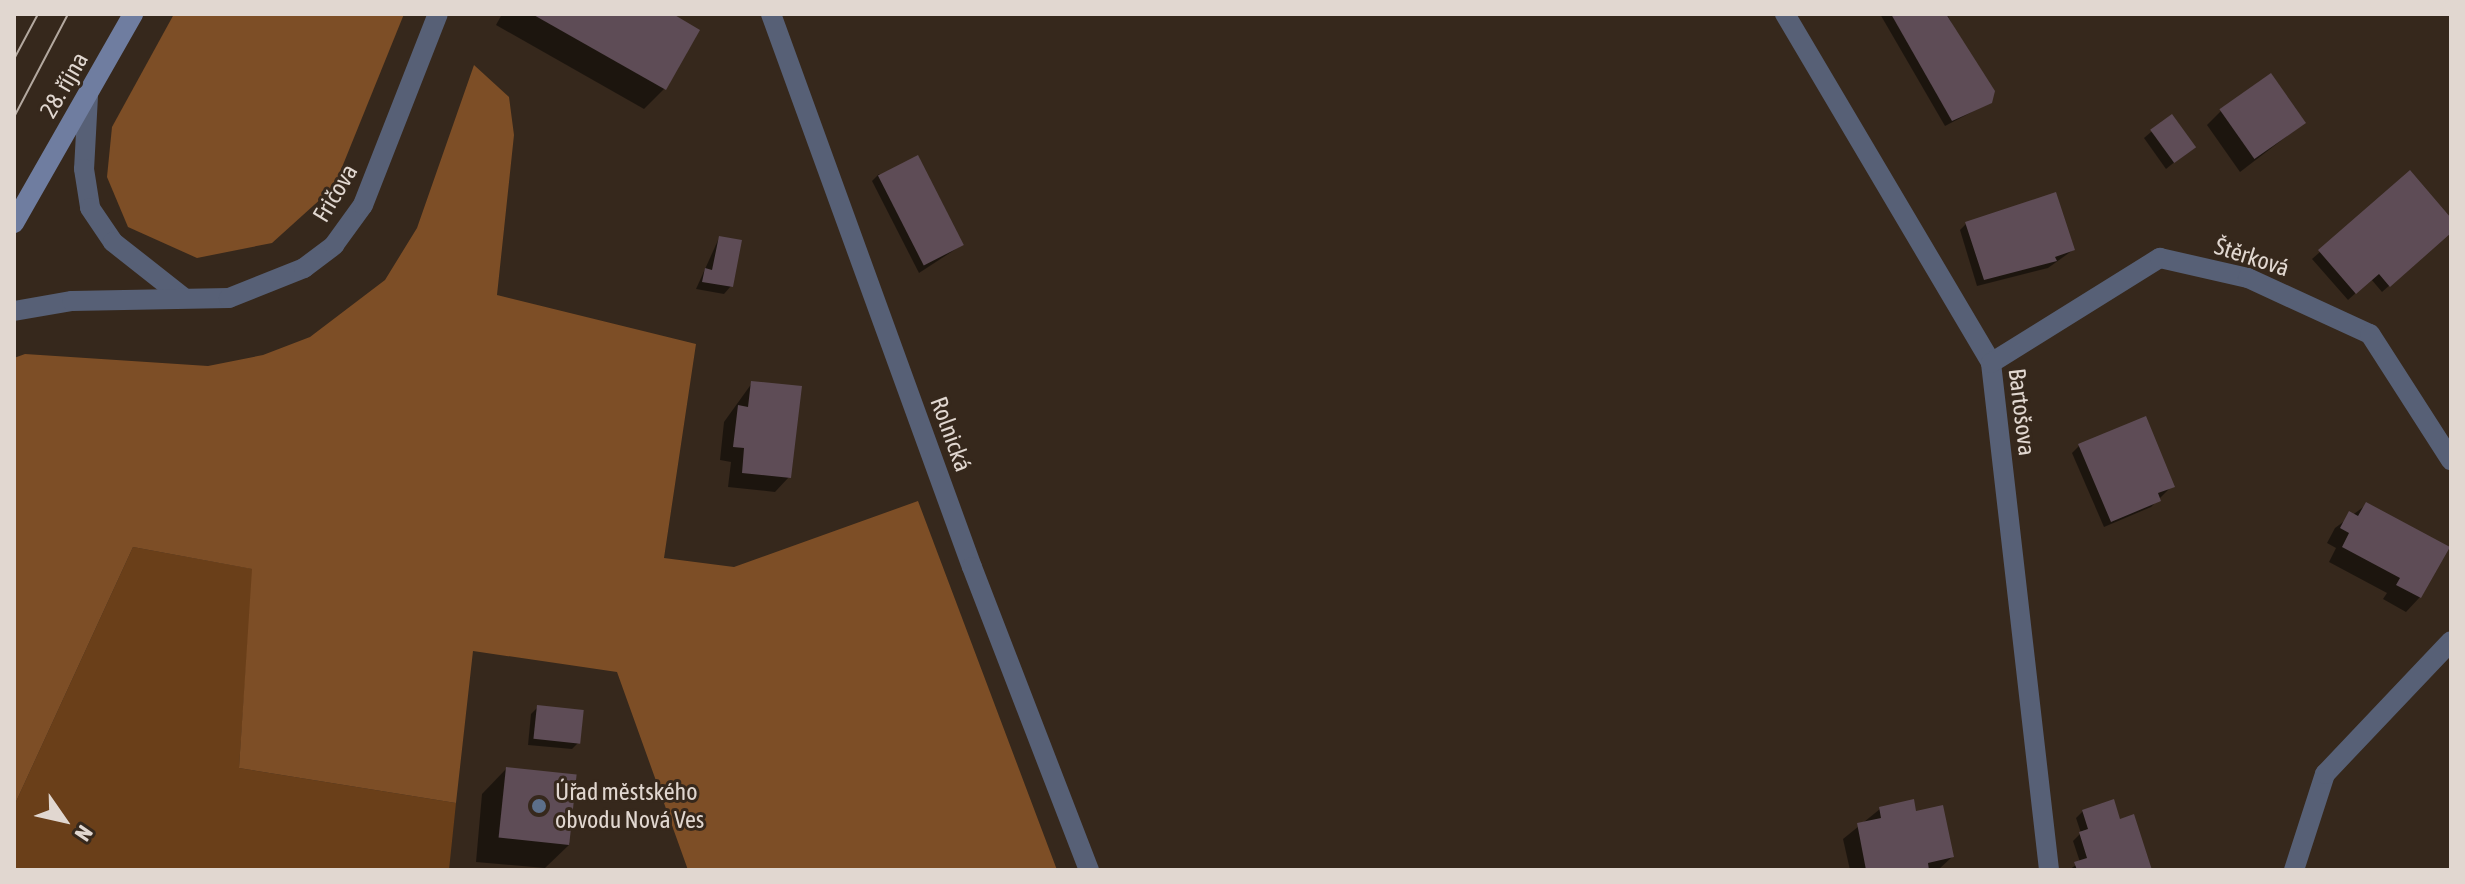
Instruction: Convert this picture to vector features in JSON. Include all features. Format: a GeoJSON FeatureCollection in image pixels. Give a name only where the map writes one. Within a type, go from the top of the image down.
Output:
{"type":"FeatureCollection","features":[{"type":"Feature","properties":{"kind":"main road","name":"28. října"},"geometry":{"type":"LineString","coordinates":[[14,223],[133,14]]}},
{"type":"Feature","properties":{"kind":"street","name":"Fričova"},"geometry":{"type":"LineString","coordinates":[[14,311],[52,302],[127,303],[247,294],[304,268],[334,245],[368,195],[438,14]]}},
{"type":"Feature","properties":{"kind":"street","name":"Rolnická"},"geometry":{"type":"LineString","coordinates":[[771,14],[966,552],[1089,870]]}},
{"type":"Feature","properties":{"kind":"street","name":"Bartošova"},"geometry":{"type":"LineString","coordinates":[[1785,14],[1991,363],[2049,870]]}},
{"type":"Feature","properties":{"kind":"street"},"geometry":{"type":"LineString","coordinates":[[88,96],[84,169],[90,208],[113,242],[183,297]]}},
{"type":"Feature","properties":{"kind":"street","name":"Štěrková"},"geometry":{"type":"LineString","coordinates":[[1991,363],[2160,258],[2248,278],[2370,334],[2451,460]]}},
{"type":"Feature","properties":{"kind":"street"},"geometry":{"type":"LineString","coordinates":[[2294,870],[2325,774],[2451,641]]}},
{"type":"Feature","properties":{"kind":"shaded area"},"geometry":{"type":"Polygon","coordinates":[[[174,14],[404,14],[334,187],[272,243],[197,258],[128,227],[107,177],[112,127],[174,14]]]}},
{"type":"Feature","properties":{"kind":"shaded area"},"geometry":{"type":"Polygon","coordinates":[[[474,65],[509,97],[514,135],[497,295],[696,344],[664,558],[734,567],[918,501],[1057,870],[688,870],[617,672],[473,651],[456,803],[239,768],[252,569],[133,547],[14,806],[14,358],[25,354],[208,366],[263,355],[310,337],[385,280],[417,228],[474,65]]]}},
{"type":"Feature","properties":{"kind":"shaded area"},"geometry":{"type":"Polygon","coordinates":[[[133,547],[253,569],[239,768],[456,803],[449,870],[14,870],[14,806],[133,547]]]}},
{"type":"Feature","properties":{"kind":"building"},"geometry":{"type":"Polygon","coordinates":[[[532,14],[673,14],[700,30],[666,90],[532,14]]]}},
{"type":"Feature","properties":{"kind":"building"},"geometry":{"type":"Polygon","coordinates":[[[1891,14],[1946,14],[1995,91],[1992,103],[1952,121],[1891,14]]]}},
{"type":"Feature","properties":{"kind":"building"},"geometry":{"type":"Polygon","coordinates":[[[2271,73],[2306,123],[2254,159],[2219,109],[2271,73]]]}},
{"type":"Feature","properties":{"kind":"building"},"geometry":{"type":"Polygon","coordinates":[[[2172,114],[2196,147],[2174,163],[2150,130],[2172,114]]]}},
{"type":"Feature","properties":{"kind":"building"},"geometry":{"type":"Polygon","coordinates":[[[918,155],[964,245],[924,265],[878,175],[918,155]]]}},
{"type":"Feature","properties":{"kind":"building"},"geometry":{"type":"Polygon","coordinates":[[[2410,170],[2451,218],[2451,233],[2390,287],[2379,274],[2356,294],[2318,250],[2410,170]]]}},
{"type":"Feature","properties":{"kind":"building"},"geometry":{"type":"Polygon","coordinates":[[[2056,192],[2075,250],[2055,257],[2057,261],[1984,280],[1965,222],[2056,192]]]}},
{"type":"Feature","properties":{"kind":"building"},"geometry":{"type":"Polygon","coordinates":[[[719,236],[742,240],[733,287],[702,282],[705,268],[712,270],[719,236]]]}},
{"type":"Feature","properties":{"kind":"building"},"geometry":{"type":"Polygon","coordinates":[[[751,381],[802,386],[791,478],[742,473],[744,448],[733,447],[738,405],[748,407],[751,381]]]}},
{"type":"Feature","properties":{"kind":"building"},"geometry":{"type":"Polygon","coordinates":[[[2146,416],[2175,487],[2158,493],[2161,501],[2111,522],[2078,444],[2146,416]]]}},
{"type":"Feature","properties":{"kind":"building"},"geometry":{"type":"Polygon","coordinates":[[[2366,502],[2450,547],[2421,598],[2396,585],[2400,578],[2342,547],[2349,533],[2340,528],[2349,511],[2358,516],[2366,502]]]}},
{"type":"Feature","properties":{"kind":"building"},"geometry":{"type":"Polygon","coordinates":[[[537,705],[584,710],[580,744],[533,739],[537,705]]]}},
{"type":"Feature","properties":{"kind":"building","name":"Úřad městského obvodu Nová Ves"},"geometry":{"type":"Polygon","coordinates":[[[506,767],[577,774],[569,845],[499,838],[506,767]]]}},
{"type":"Feature","properties":{"kind":"building"},"geometry":{"type":"Polygon","coordinates":[[[1914,799],[1916,811],[1943,805],[1954,857],[1928,863],[1929,870],[1866,870],[1857,823],[1881,818],[1879,807],[1914,799]]]}},
{"type":"Feature","properties":{"kind":"building"},"geometry":{"type":"Polygon","coordinates":[[[2114,799],[2120,819],[2134,814],[2152,870],[2077,870],[2074,862],[2087,858],[2079,832],[2088,829],[2082,810],[2114,799]]]}},
{"type":"Feature","properties":{"kind":"tram line"},"geometry":{"type":"LineString","coordinates":[[14,59],[38,14]]}},
{"type":"Feature","properties":{"kind":"tram line"},"geometry":{"type":"LineString","coordinates":[[14,117],[68,14]]}},
{"type":"Feature","properties":{"kind":"place","name":"Úřad městského obvodu Nová Ves"},"geometry":{"type":"Point","coordinates":[539,806]}}]}
